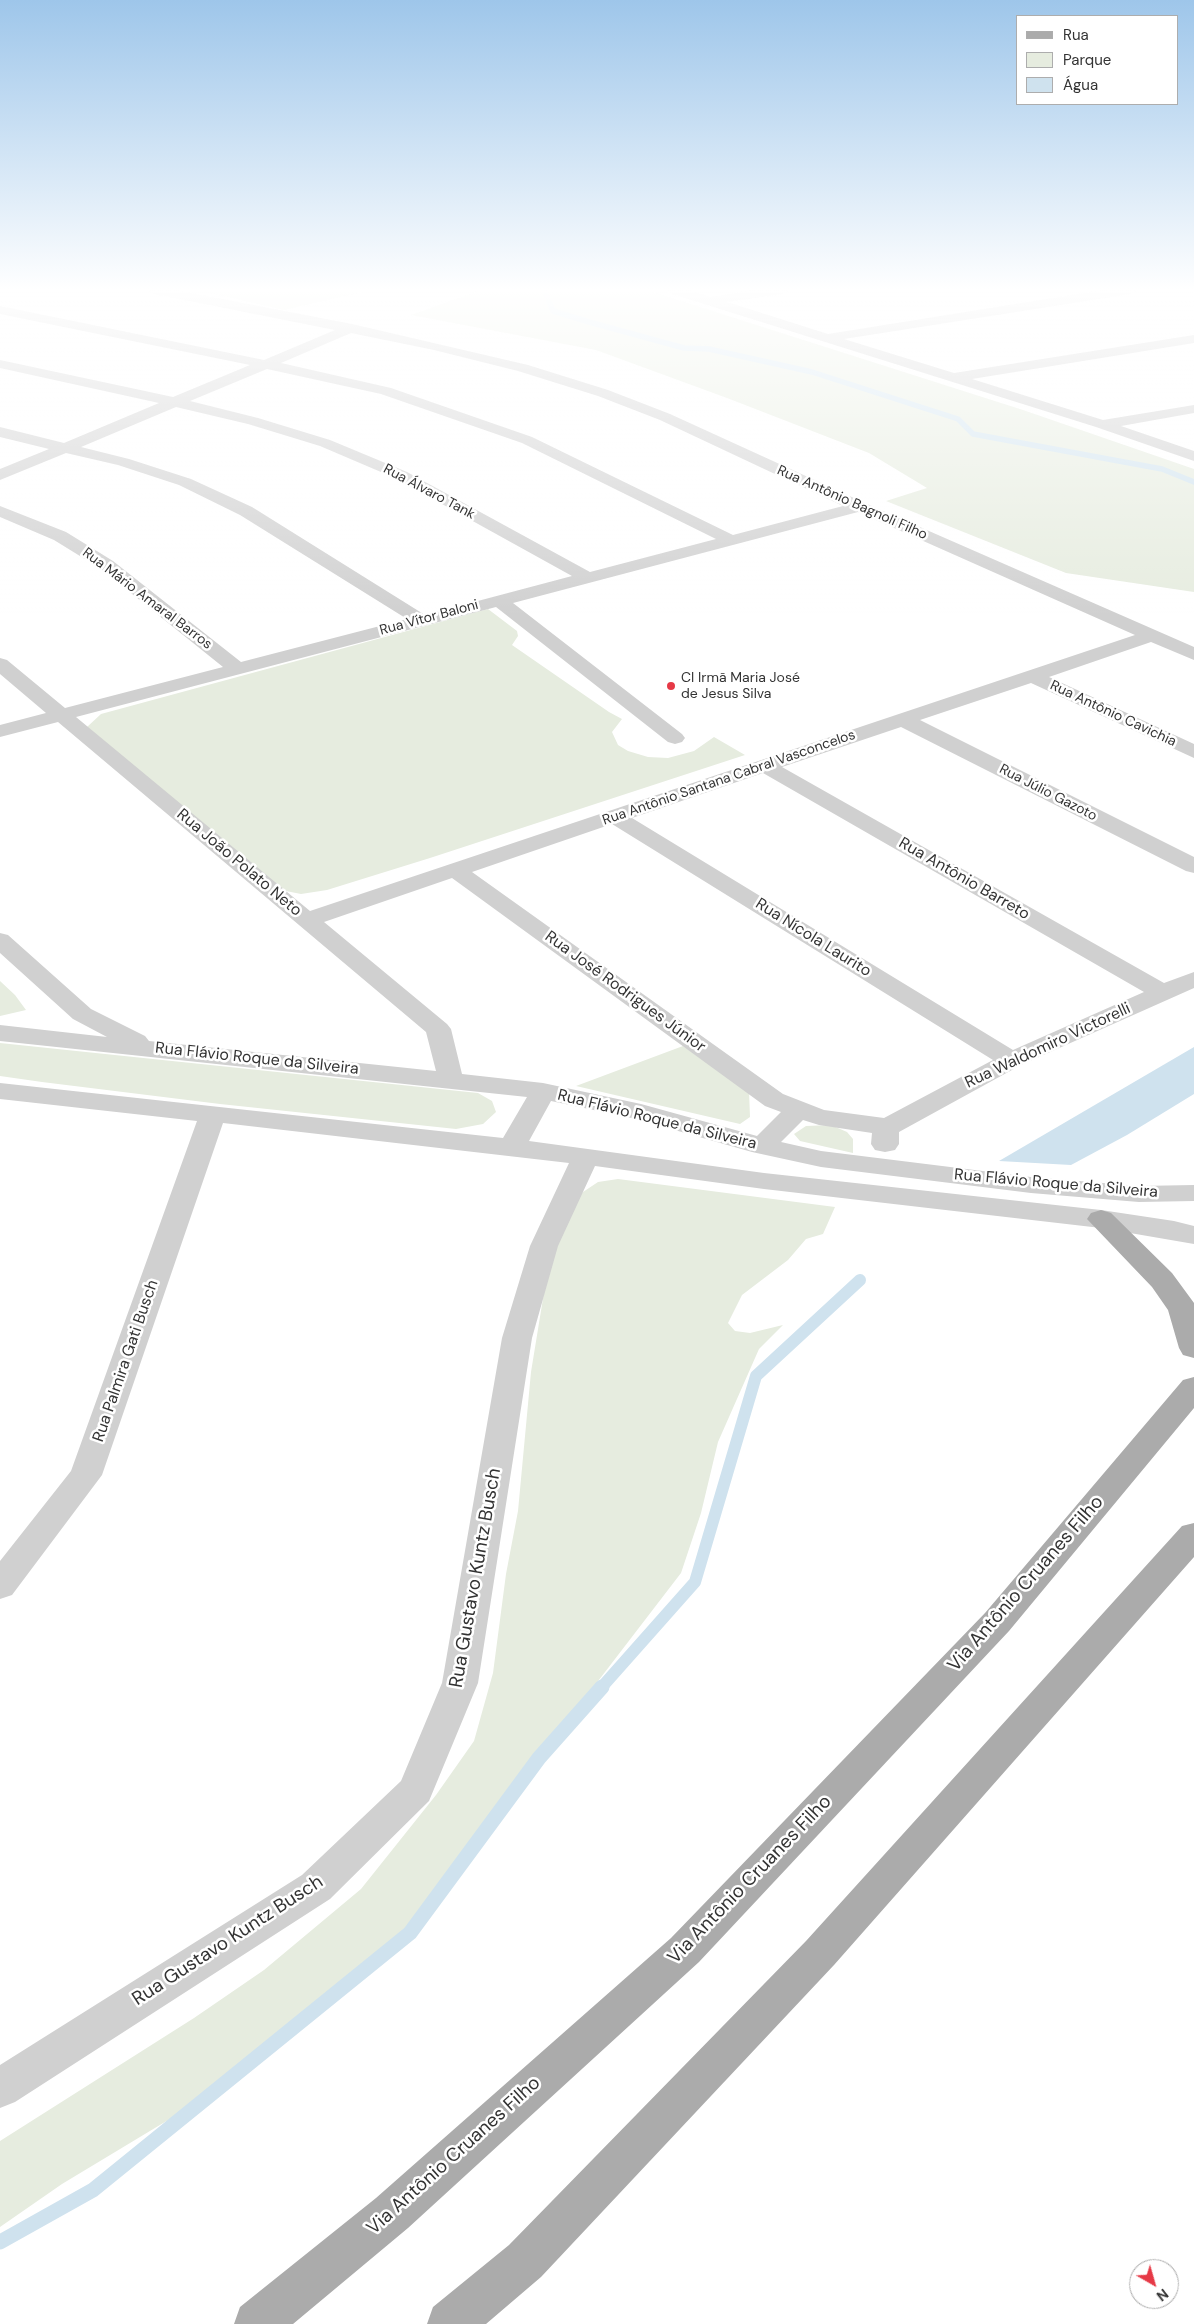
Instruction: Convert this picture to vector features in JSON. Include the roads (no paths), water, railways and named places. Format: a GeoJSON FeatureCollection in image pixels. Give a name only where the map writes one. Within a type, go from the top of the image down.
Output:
{"type":"FeatureCollection","features":[{"type":"Feature","properties":{"kind":"main road"},"geometry":{"type":"LineString","coordinates":[[1101,1219],[1162,1280],[1183,1308],[1194,1348]]}},
{"type":"Feature","properties":{"kind":"main road","name":"Via Antônio Cruanes Filho"},"geometry":{"type":"LineString","coordinates":[[256,2324],[392,2213],[685,1950],[997,1622],[1194,1387]]}},
{"type":"Feature","properties":{"kind":"main road"},"geometry":{"type":"LineString","coordinates":[[450,2324],[525,2261],[820,1952],[1194,1535]]}},
{"type":"Feature","properties":{"kind":"street","name":"Rua Álvaro Tank"},"geometry":{"type":"LineString","coordinates":[[159,398],[253,421],[325,443],[401,475],[586,578]]}},
{"type":"Feature","properties":{"kind":"street"},"geometry":{"type":"LineString","coordinates":[[0,475],[184,398]]}},
{"type":"Feature","properties":{"kind":"street"},"geometry":{"type":"LineString","coordinates":[[409,398],[527,440],[730,540]]}},
{"type":"Feature","properties":{"kind":"street","name":"Rua Antônio Bagnoli Filho"},"geometry":{"type":"LineString","coordinates":[[616,398],[665,417],[860,507],[1194,654]]}},
{"type":"Feature","properties":{"kind":"street"},"geometry":{"type":"LineString","coordinates":[[1018,398],[1102,424],[1194,456]]}},
{"type":"Feature","properties":{"kind":"street"},"geometry":{"type":"LineString","coordinates":[[1102,424],[1194,409]]}},
{"type":"Feature","properties":{"kind":"street"},"geometry":{"type":"LineString","coordinates":[[0,432],[123,462],[185,482],[246,511],[422,620]]}},
{"type":"Feature","properties":{"kind":"street","name":"Rua Vítor Baloni"},"geometry":{"type":"LineString","coordinates":[[0,731],[860,507]]}},
{"type":"Feature","properties":{"kind":"street","name":"Rua Mário Amaral Barros"},"geometry":{"type":"LineString","coordinates":[[0,511],[60,536],[107,565],[236,668]]}},
{"type":"Feature","properties":{"kind":"street"},"geometry":{"type":"LineString","coordinates":[[498,600],[675,738]]}},
{"type":"Feature","properties":{"kind":"street","name":"Rua Antônio Santana Cabral Vasconcelos"},"geometry":{"type":"LineString","coordinates":[[306,920],[1152,636]]}},
{"type":"Feature","properties":{"kind":"street","name":"Rua João Polato Neto"},"geometry":{"type":"LineString","coordinates":[[0,664],[438,1030],[451,1080]]}},
{"type":"Feature","properties":{"kind":"street","name":"Rua Antônio Cavichia"},"geometry":{"type":"LineString","coordinates":[[1032,676],[1194,752]]}},
{"type":"Feature","properties":{"kind":"street","name":"Rua Júlio Gazoto"},"geometry":{"type":"LineString","coordinates":[[902,719],[1194,866]]}},
{"type":"Feature","properties":{"kind":"street","name":"Rua Antônio Barreto"},"geometry":{"type":"LineString","coordinates":[[764,766],[1163,993]]}},
{"type":"Feature","properties":{"kind":"street","name":"Rua Nícola Laurito"},"geometry":{"type":"LineString","coordinates":[[614,816],[1012,1060]]}},
{"type":"Feature","properties":{"kind":"street","name":"Rua José Rodrigues Júnior"},"geometry":{"type":"LineString","coordinates":[[456,870],[774,1100],[819,1116],[888,1127]]}},
{"type":"Feature","properties":{"kind":"street"},"geometry":{"type":"LineString","coordinates":[[0,940],[82,1014],[151,1048]]}},
{"type":"Feature","properties":{"kind":"street","name":"Rua Waldomiro Victorelli"},"geometry":{"type":"LineString","coordinates":[[888,1127],[1012,1060],[1194,979]]}},
{"type":"Feature","properties":{"kind":"street","name":"Rua Flávio Roque da Silveira"},"geometry":{"type":"LineString","coordinates":[[0,1033],[543,1091],[641,1112],[762,1146],[821,1159],[1041,1186],[1139,1194],[1194,1193]]}},
{"type":"Feature","properties":{"kind":"street","name":"Rua Flávio Roque da Silveira"},"geometry":{"type":"LineString","coordinates":[[0,1091],[512,1147],[764,1181],[1101,1219],[1174,1230],[1194,1236]]}},
{"type":"Feature","properties":{"kind":"street"},"geometry":{"type":"LineString","coordinates":[[512,1147],[543,1091]]}},
{"type":"Feature","properties":{"kind":"street"},"geometry":{"type":"LineString","coordinates":[[762,1146],[798,1110]]}},
{"type":"Feature","properties":{"kind":"street","name":"Rua Palmira Gati Busch"},"geometry":{"type":"LineString","coordinates":[[0,1586],[86,1475],[213,1114]]}},
{"type":"Feature","properties":{"kind":"street"},"geometry":{"type":"LineString","coordinates":[[886,1167],[884,1135],[888,1127]]}},
{"type":"Feature","properties":{"kind":"street","name":"Rua Gustavo Kuntz Busch"},"geometry":{"type":"LineString","coordinates":[[3,2082],[316,1887],[416,1790],[460,1683],[517,1338],[544,1246],[585,1158]]}},
{"type":"Feature","properties":{"kind":"water"},"geometry":{"type":"Polygon","coordinates":[[[1194,1047],[1194,1094],[1127,1135],[1071,1165],[999,1161],[1194,1047]]]}},
{"type":"Feature","properties":{"kind":"waterway"},"geometry":{"type":"LineString","coordinates":[[894,398],[958,419],[973,434],[1162,469],[1194,482]]}},
{"type":"Feature","properties":{"kind":"waterway"},"geometry":{"type":"LineString","coordinates":[[601,1688],[695,1582],[756,1376],[860,1280]]}},
{"type":"Feature","properties":{"kind":"waterway"},"geometry":{"type":"LineString","coordinates":[[0,2242],[93,2190],[410,1933],[539,1758],[602,1687]]}},
{"type":"Feature","properties":{"kind":"place","name":"CI Irmã Maria José de Jesus Silva"},"geometry":{"type":"Point","coordinates":[671,686]}}]}
